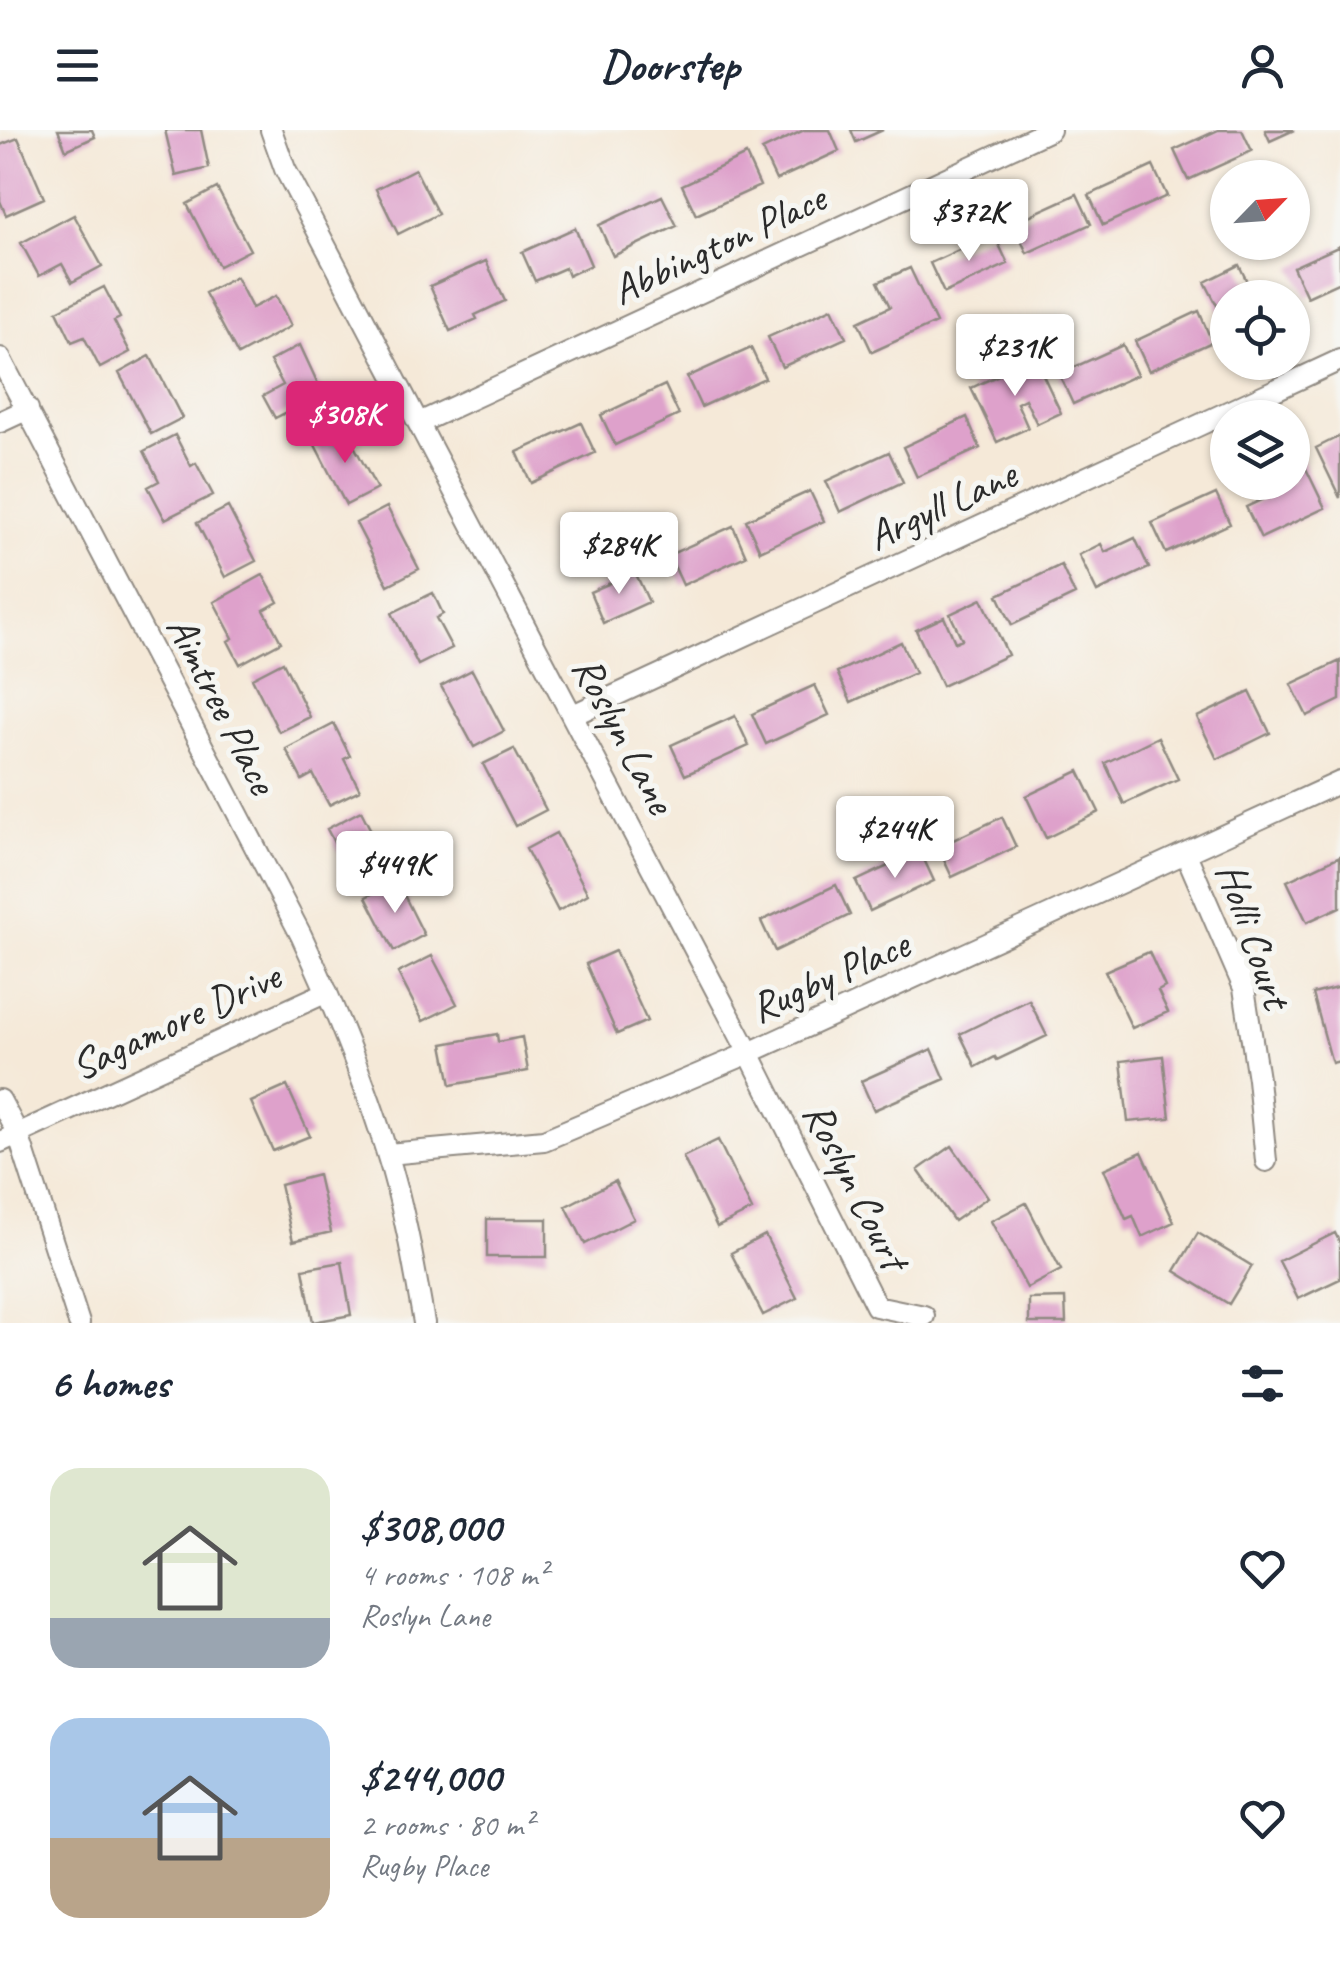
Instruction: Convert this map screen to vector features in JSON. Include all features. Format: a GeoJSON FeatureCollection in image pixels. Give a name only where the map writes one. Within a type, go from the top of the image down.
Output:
{"type":"FeatureCollection","features":[{"type":"Feature","properties":{"kind":"street","name":"Roslyn Lane"},"geometry":{"type":"LineString","coordinates":[[271,130],[285,169],[749,1053]]}},
{"type":"Feature","properties":{"kind":"street","name":"Abbington Place"},"geometry":{"type":"LineString","coordinates":[[418,423],[1050,130]]}},
{"type":"Feature","properties":{"kind":"street","name":"Aimtree Place"},"geometry":{"type":"LineString","coordinates":[[0,358],[327,992],[388,1154],[424,1323]]}},
{"type":"Feature","properties":{"kind":"street","name":"Argyll Lane"},"geometry":{"type":"LineString","coordinates":[[573,716],[1340,360]]}},
{"type":"Feature","properties":{"kind":"street"},"geometry":{"type":"LineString","coordinates":[[0,422],[28,409]]}},
{"type":"Feature","properties":{"kind":"street","name":"Rugby Place"},"geometry":{"type":"LineString","coordinates":[[388,1154],[544,1140],[749,1053],[1340,782]]}},
{"type":"Feature","properties":{"kind":"street","name":"Holli Court"},"geometry":{"type":"LineString","coordinates":[[1186,854],[1244,988],[1266,1161]]}},
{"type":"Feature","properties":{"kind":"street","name":"Sagamore Drive"},"geometry":{"type":"LineString","coordinates":[[9,1138],[327,992]]}},
{"type":"Feature","properties":{"kind":"street","name":"Roslyn Court"},"geometry":{"type":"LineString","coordinates":[[749,1053],[876,1306],[924,1316]]}},
{"type":"Feature","properties":{"kind":"street"},"geometry":{"type":"LineString","coordinates":[[0,1100],[9,1138],[79,1323]]}},
{"type":"Feature","properties":{"kind":"building"},"geometry":{"type":"Polygon","coordinates":[[[58,130],[92,130],[95,137],[66,150],[58,130]]]}},
{"type":"Feature","properties":{"kind":"building"},"geometry":{"type":"Polygon","coordinates":[[[165,130],[201,130],[209,168],[176,176],[165,130]]]}},
{"type":"Feature","properties":{"kind":"building"},"geometry":{"type":"Polygon","coordinates":[[[804,130],[830,130],[839,151],[776,180],[762,150],[804,130]]]}},
{"type":"Feature","properties":{"kind":"building"},"geometry":{"type":"Polygon","coordinates":[[[851,130],[883,130],[856,142],[851,130]]]}},
{"type":"Feature","properties":{"kind":"building"},"geometry":{"type":"Polygon","coordinates":[[[1218,130],[1242,130],[1252,151],[1232,160],[1210,160],[1210,170],[1188,180],[1174,150],[1218,130]]]}},
{"type":"Feature","properties":{"kind":"building"},"geometry":{"type":"Polygon","coordinates":[[[1265,130],[1294,130],[1270,141],[1265,130]]]}},
{"type":"Feature","properties":{"kind":"building"},"geometry":{"type":"Polygon","coordinates":[[[18,138],[44,198],[6,215],[0,201],[0,145],[18,138]]]}},
{"type":"Feature","properties":{"kind":"building"},"geometry":{"type":"Polygon","coordinates":[[[746,155],[760,186],[696,215],[682,185],[746,155]]]}},
{"type":"Feature","properties":{"kind":"building"},"geometry":{"type":"Polygon","coordinates":[[[1153,166],[1167,196],[1103,225],[1089,195],[1153,166]]]}},
{"type":"Feature","properties":{"kind":"building"},"geometry":{"type":"Polygon","coordinates":[[[415,169],[438,214],[398,234],[376,189],[415,169]]]}},
{"type":"Feature","properties":{"kind":"building"},"geometry":{"type":"Polygon","coordinates":[[[217,188],[250,250],[219,266],[187,204],[217,188]]]}},
{"type":"Feature","properties":{"kind":"building"},"geometry":{"type":"Polygon","coordinates":[[[1077,194],[1091,224],[1027,253],[1013,223],[1077,194]]]}},
{"type":"Feature","properties":{"kind":"building"},"geometry":{"type":"Polygon","coordinates":[[[662,196],[677,226],[613,256],[599,225],[662,196]]]}},
{"type":"Feature","properties":{"kind":"building"},"geometry":{"type":"Polygon","coordinates":[[[74,215],[102,266],[72,282],[62,264],[39,276],[21,243],[74,215]]]}},
{"type":"Feature","properties":{"kind":"building"},"geometry":{"type":"Polygon","coordinates":[[[575,228],[591,265],[568,276],[565,268],[535,281],[522,252],[575,228]]]}},
{"type":"Feature","properties":{"kind":"building"},"geometry":{"type":"Polygon","coordinates":[[[994,234],[1008,264],[944,293],[930,263],[994,234]]]}},
{"type":"Feature","properties":{"kind":"building"},"geometry":{"type":"Polygon","coordinates":[[[1340,246],[1340,282],[1310,296],[1310,280],[1299,280],[1293,267],[1340,246]]]}},
{"type":"Feature","properties":{"kind":"building"},"geometry":{"type":"Polygon","coordinates":[[[486,261],[505,301],[450,331],[430,286],[486,261]]]}},
{"type":"Feature","properties":{"kind":"building"},"geometry":{"type":"Polygon","coordinates":[[[1239,265],[1246,280],[1210,280],[1210,292],[1205,282],[1239,265]]]}},
{"type":"Feature","properties":{"kind":"building"},"geometry":{"type":"Polygon","coordinates":[[[910,268],[936,323],[872,352],[858,322],[890,307],[878,282],[910,268]]]}},
{"type":"Feature","properties":{"kind":"building"},"geometry":{"type":"Polygon","coordinates":[[[236,277],[252,308],[276,296],[291,326],[238,355],[205,293],[236,277]]]}},
{"type":"Feature","properties":{"kind":"building"},"geometry":{"type":"Polygon","coordinates":[[[104,287],[120,318],[114,321],[130,352],[100,368],[84,337],[72,342],[57,311],[104,287]]]}},
{"type":"Feature","properties":{"kind":"building"},"geometry":{"type":"Polygon","coordinates":[[[832,308],[846,338],[782,367],[768,337],[832,308]]]}},
{"type":"Feature","properties":{"kind":"building"},"geometry":{"type":"Polygon","coordinates":[[[1199,311],[1210,337],[1210,343],[1149,371],[1135,341],[1199,311]]]}},
{"type":"Feature","properties":{"kind":"building"},"geometry":{"type":"Polygon","coordinates":[[[300,345],[331,412],[304,427],[295,408],[275,418],[263,396],[283,385],[270,361],[300,345]]]}},
{"type":"Feature","properties":{"kind":"building"},"geometry":{"type":"Polygon","coordinates":[[[1123,345],[1137,375],[1073,404],[1059,374],[1123,345]]]}},
{"type":"Feature","properties":{"kind":"building"},"geometry":{"type":"Polygon","coordinates":[[[751,348],[765,378],[701,407],[687,377],[751,348]]]}},
{"type":"Feature","properties":{"kind":"building"},"geometry":{"type":"Polygon","coordinates":[[[150,356],[182,418],[151,434],[119,373],[150,356]]]}},
{"type":"Feature","properties":{"kind":"building"},"geometry":{"type":"Polygon","coordinates":[[[1035,358],[1061,413],[1037,424],[1025,399],[1017,403],[1028,428],[997,442],[971,388],[1035,358]]]}},
{"type":"Feature","properties":{"kind":"building"},"geometry":{"type":"Polygon","coordinates":[[[665,385],[679,415],[615,445],[601,415],[665,385]]]}},
{"type":"Feature","properties":{"kind":"building"},"geometry":{"type":"Polygon","coordinates":[[[967,417],[980,448],[917,477],[903,447],[967,417]]]}},
{"type":"Feature","properties":{"kind":"building"},"geometry":{"type":"Polygon","coordinates":[[[581,423],[595,453],[531,483],[517,452],[581,423]]]}},
{"type":"Feature","properties":{"kind":"building"},"geometry":{"type":"Polygon","coordinates":[[[344,427],[377,489],[346,505],[314,443],[344,427]]]}},
{"type":"Feature","properties":{"kind":"building"},"geometry":{"type":"Polygon","coordinates":[[[175,435],[191,466],[196,463],[213,495],[165,519],[148,487],[159,481],[144,451],[175,435]]]}},
{"type":"Feature","properties":{"kind":"building"},"geometry":{"type":"Polygon","coordinates":[[[1340,436],[1340,498],[1316,448],[1340,436]]]}},
{"type":"Feature","properties":{"kind":"building"},"geometry":{"type":"Polygon","coordinates":[[[889,452],[903,482],[840,512],[826,481],[889,452]]]}},
{"type":"Feature","properties":{"kind":"building"},"geometry":{"type":"Polygon","coordinates":[[[1310,477],[1325,508],[1261,538],[1246,507],[1261,500],[1310,500],[1310,477]]]}},
{"type":"Feature","properties":{"kind":"building"},"geometry":{"type":"Polygon","coordinates":[[[810,491],[824,521],[760,551],[746,520],[810,491]]]}},
{"type":"Feature","properties":{"kind":"building"},"geometry":{"type":"Polygon","coordinates":[[[1210,497],[1210,500],[1219,500],[1230,524],[1166,553],[1152,523],[1210,497]]]}},
{"type":"Feature","properties":{"kind":"building"},"geometry":{"type":"Polygon","coordinates":[[[228,507],[256,561],[225,577],[197,523],[228,507]]]}},
{"type":"Feature","properties":{"kind":"building"},"geometry":{"type":"Polygon","coordinates":[[[387,507],[419,569],[388,585],[356,523],[387,507]]]}},
{"type":"Feature","properties":{"kind":"building"},"geometry":{"type":"Polygon","coordinates":[[[733,526],[746,556],[683,585],[669,555],[733,526]]]}},
{"type":"Feature","properties":{"kind":"building"},"geometry":{"type":"Polygon","coordinates":[[[1135,538],[1149,568],[1097,592],[1079,555],[1101,544],[1105,552],[1135,538]]]}},
{"type":"Feature","properties":{"kind":"building"},"geometry":{"type":"Polygon","coordinates":[[[1061,565],[1075,595],[1012,625],[998,595],[1061,565]]]}},
{"type":"Feature","properties":{"kind":"building"},"geometry":{"type":"Polygon","coordinates":[[[635,572],[649,602],[603,623],[590,592],[635,572]]]}},
{"type":"Feature","properties":{"kind":"building"},"geometry":{"type":"Polygon","coordinates":[[[263,575],[278,602],[264,610],[281,642],[240,664],[228,641],[233,638],[214,602],[263,575]]]}},
{"type":"Feature","properties":{"kind":"building"},"geometry":{"type":"Polygon","coordinates":[[[433,593],[443,614],[436,618],[452,648],[418,665],[392,613],[433,593]]]}},
{"type":"Feature","properties":{"kind":"building"},"geometry":{"type":"Polygon","coordinates":[[[982,599],[1008,655],[942,686],[916,630],[944,617],[955,642],[962,639],[950,614],[982,599]]]}},
{"type":"Feature","properties":{"kind":"building"},"geometry":{"type":"Polygon","coordinates":[[[901,642],[915,673],[851,702],[837,672],[901,642]]]}},
{"type":"Feature","properties":{"kind":"building"},"geometry":{"type":"Polygon","coordinates":[[[1340,661],[1340,700],[1307,716],[1291,684],[1340,661]]]}},
{"type":"Feature","properties":{"kind":"building"},"geometry":{"type":"Polygon","coordinates":[[[283,662],[310,717],[279,732],[252,678],[283,662]]]}},
{"type":"Feature","properties":{"kind":"building"},"geometry":{"type":"Polygon","coordinates":[[[472,670],[504,731],[474,747],[441,686],[472,670]]]}},
{"type":"Feature","properties":{"kind":"building"},"geometry":{"type":"Polygon","coordinates":[[[815,685],[829,715],[766,744],[752,714],[815,685]]]}},
{"type":"Feature","properties":{"kind":"building"},"geometry":{"type":"Polygon","coordinates":[[[1250,692],[1270,733],[1217,759],[1197,717],[1250,692]]]}},
{"type":"Feature","properties":{"kind":"building"},"geometry":{"type":"Polygon","coordinates":[[[735,716],[749,746],[685,775],[671,745],[735,716]]]}},
{"type":"Feature","properties":{"kind":"building"},"geometry":{"type":"Polygon","coordinates":[[[334,724],[350,756],[344,759],[360,790],[329,805],[313,774],[302,780],[286,749],[334,724]]]}},
{"type":"Feature","properties":{"kind":"building"},"geometry":{"type":"Polygon","coordinates":[[[1158,737],[1178,779],[1124,804],[1105,763],[1158,737]]]}},
{"type":"Feature","properties":{"kind":"building"},"geometry":{"type":"Polygon","coordinates":[[[514,749],[546,810],[515,826],[483,764],[514,749]]]}},
{"type":"Feature","properties":{"kind":"building"},"geometry":{"type":"Polygon","coordinates":[[[1079,771],[1099,812],[1046,838],[1026,796],[1079,771]]]}},
{"type":"Feature","properties":{"kind":"building"},"geometry":{"type":"Polygon","coordinates":[[[361,811],[386,860],[352,877],[327,829],[361,811]]]}},
{"type":"Feature","properties":{"kind":"building"},"geometry":{"type":"Polygon","coordinates":[[[1002,817],[1016,847],[952,877],[938,847],[1002,817]]]}},
{"type":"Feature","properties":{"kind":"building"},"geometry":{"type":"Polygon","coordinates":[[[556,833],[588,894],[558,911],[526,849],[556,833]]]}},
{"type":"Feature","properties":{"kind":"building"},"geometry":{"type":"Polygon","coordinates":[[[920,851],[934,881],[870,911],[856,881],[920,851]]]}},
{"type":"Feature","properties":{"kind":"building"},"geometry":{"type":"Polygon","coordinates":[[[1340,856],[1340,907],[1307,922],[1287,881],[1340,856]]]}},
{"type":"Feature","properties":{"kind":"building"},"geometry":{"type":"Polygon","coordinates":[[[397,881],[424,935],[394,951],[366,897],[397,881]]]}},
{"type":"Feature","properties":{"kind":"building"},"geometry":{"type":"Polygon","coordinates":[[[836,885],[850,915],[775,951],[761,921],[836,885]]]}},
{"type":"Feature","properties":{"kind":"building"},"geometry":{"type":"Polygon","coordinates":[[[615,951],[647,1021],[617,1034],[586,964],[615,951]]]}},
{"type":"Feature","properties":{"kind":"building"},"geometry":{"type":"Polygon","coordinates":[[[1149,952],[1165,987],[1158,991],[1168,1012],[1132,1028],[1105,971],[1149,952]]]}},
{"type":"Feature","properties":{"kind":"building"},"geometry":{"type":"Polygon","coordinates":[[[432,956],[457,1004],[423,1021],[398,973],[432,956]]]}},
{"type":"Feature","properties":{"kind":"building"},"geometry":{"type":"Polygon","coordinates":[[[1340,987],[1340,1061],[1332,1063],[1313,994],[1340,987]]]}},
{"type":"Feature","properties":{"kind":"building"},"geometry":{"type":"Polygon","coordinates":[[[1029,1000],[1047,1036],[976,1067],[960,1034],[1029,1000]]]}},
{"type":"Feature","properties":{"kind":"building"},"geometry":{"type":"Polygon","coordinates":[[[497,1034],[498,1042],[522,1037],[528,1071],[451,1085],[443,1044],[497,1034]]]}},
{"type":"Feature","properties":{"kind":"building"},"geometry":{"type":"Polygon","coordinates":[[[932,1049],[945,1079],[874,1110],[861,1081],[932,1049]]]}},
{"type":"Feature","properties":{"kind":"building"},"geometry":{"type":"Polygon","coordinates":[[[1163,1056],[1170,1118],[1128,1122],[1121,1061],[1163,1056]]]}},
{"type":"Feature","properties":{"kind":"building"},"geometry":{"type":"Polygon","coordinates":[[[287,1086],[310,1136],[273,1151],[251,1102],[287,1086]]]}},
{"type":"Feature","properties":{"kind":"building"},"geometry":{"type":"Polygon","coordinates":[[[718,1140],[752,1210],[717,1227],[683,1157],[718,1140]]]}},
{"type":"Feature","properties":{"kind":"building"},"geometry":{"type":"Polygon","coordinates":[[[952,1146],[988,1197],[954,1221],[918,1170],[952,1146]]]}},
{"type":"Feature","properties":{"kind":"building"},"geometry":{"type":"Polygon","coordinates":[[[1142,1152],[1174,1222],[1142,1237],[1133,1216],[1126,1219],[1104,1169],[1142,1152]]]}},
{"type":"Feature","properties":{"kind":"building"},"geometry":{"type":"Polygon","coordinates":[[[318,1175],[331,1232],[293,1241],[280,1185],[318,1175]]]}},
{"type":"Feature","properties":{"kind":"building"},"geometry":{"type":"Polygon","coordinates":[[[615,1181],[634,1219],[585,1244],[566,1206],[615,1181]]]}},
{"type":"Feature","properties":{"kind":"building"},"geometry":{"type":"Polygon","coordinates":[[[1026,1203],[1061,1270],[1027,1288],[991,1221],[1026,1203]]]}},
{"type":"Feature","properties":{"kind":"building"},"geometry":{"type":"Polygon","coordinates":[[[487,1219],[547,1219],[547,1257],[487,1257],[487,1219]]]}},
{"type":"Feature","properties":{"kind":"building"},"geometry":{"type":"Polygon","coordinates":[[[1198,1233],[1252,1266],[1229,1304],[1175,1271],[1198,1233]]]}},
{"type":"Feature","properties":{"kind":"building"},"geometry":{"type":"Polygon","coordinates":[[[1335,1233],[1340,1243],[1340,1279],[1298,1299],[1279,1261],[1335,1233]]]}},
{"type":"Feature","properties":{"kind":"building"},"geometry":{"type":"Polygon","coordinates":[[[765,1235],[797,1298],[763,1315],[731,1253],[765,1235]]]}},
{"type":"Feature","properties":{"kind":"building"},"geometry":{"type":"Polygon","coordinates":[[[342,1262],[351,1315],[313,1322],[303,1269],[342,1262]]]}},
{"type":"Feature","properties":{"kind":"building"},"geometry":{"type":"Polygon","coordinates":[[[1065,1298],[1066,1323],[1029,1323],[1029,1299],[1065,1298]]]}}]}
